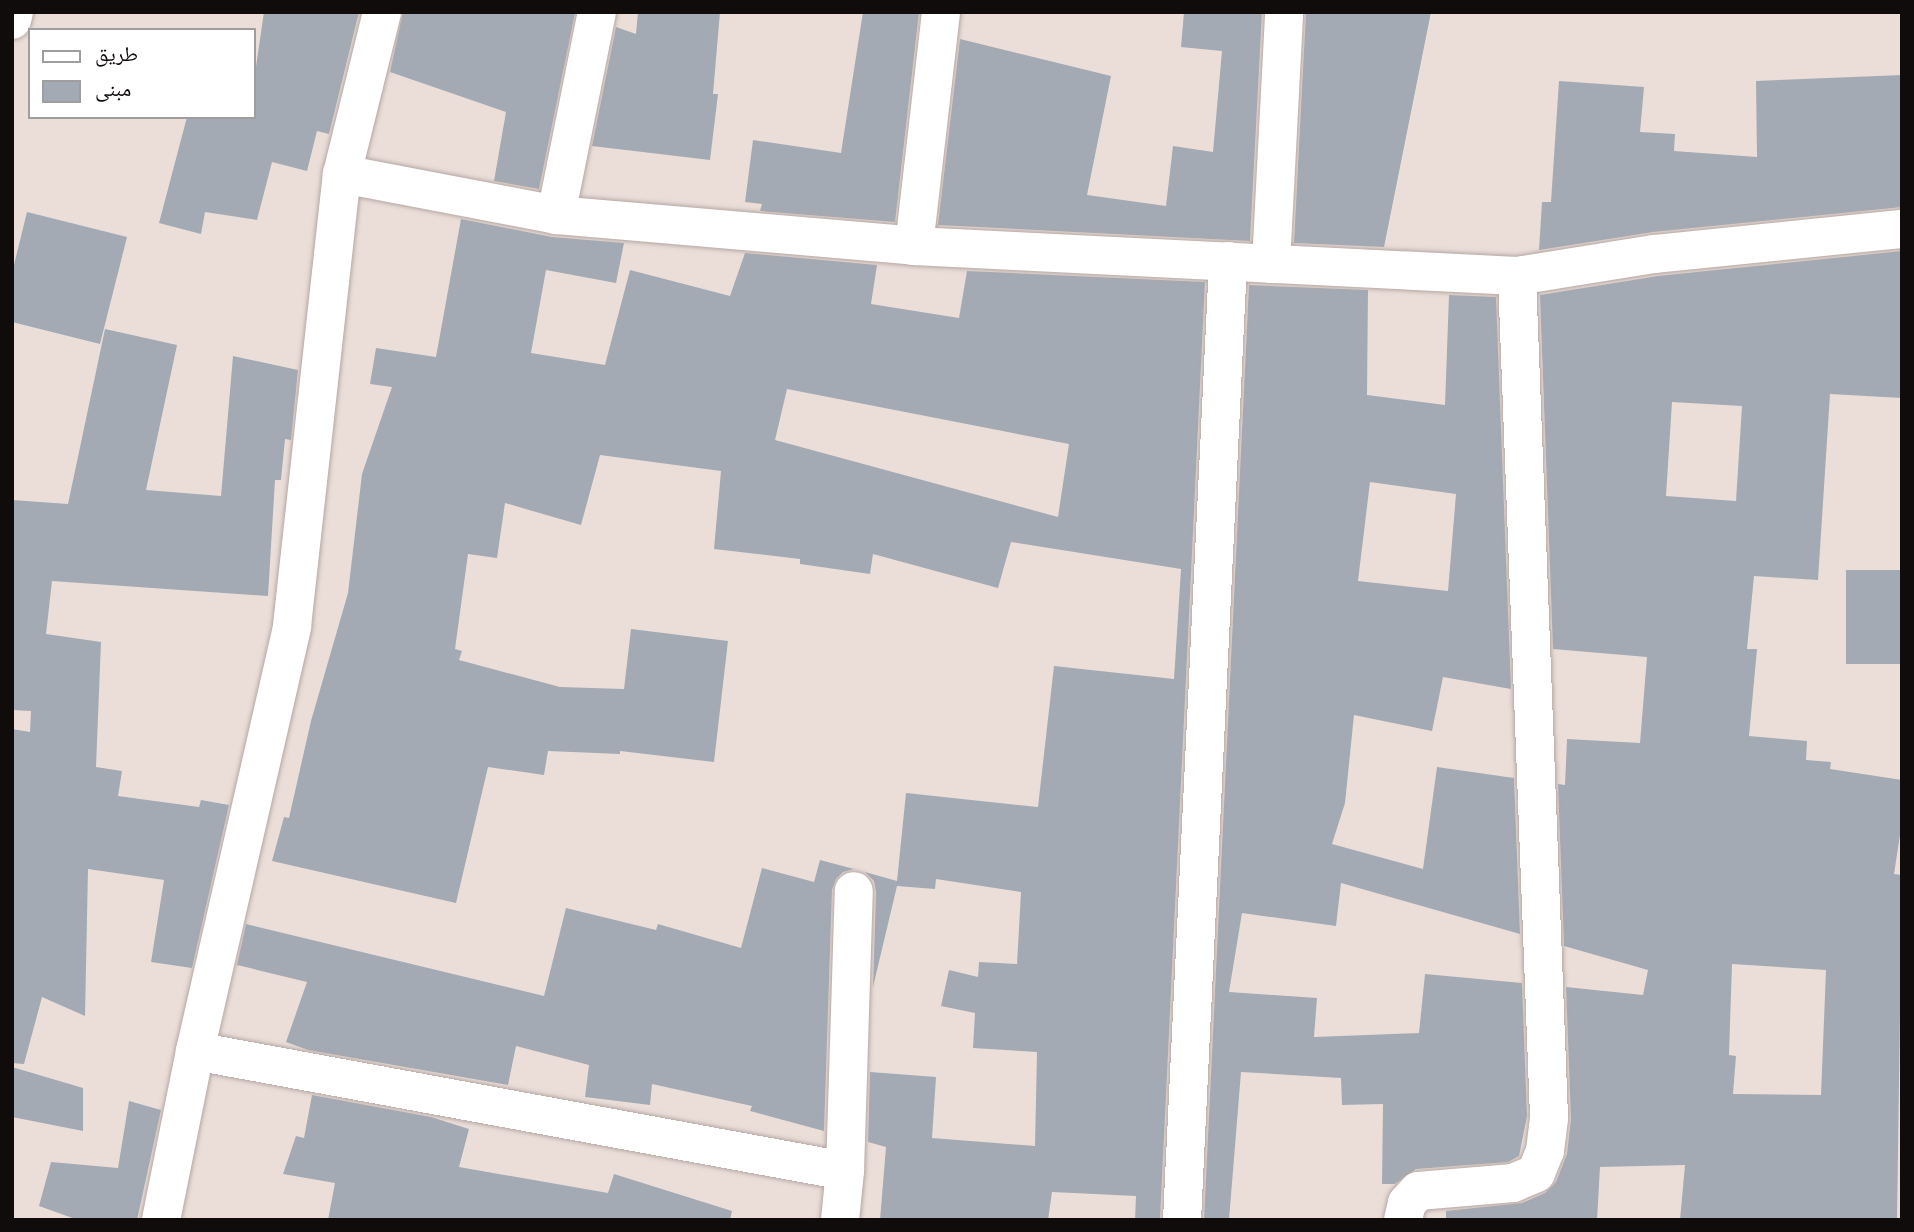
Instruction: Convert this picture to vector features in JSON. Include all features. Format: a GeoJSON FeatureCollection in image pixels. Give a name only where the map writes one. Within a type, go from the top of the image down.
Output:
{"type":"FeatureCollection","features":[{"type":"Feature","properties":{"kind":"street"},"geometry":{"type":"LineString","coordinates":[[12,20],[14,12]]}},
{"type":"Feature","properties":{"kind":"street"},"geometry":{"type":"LineString","coordinates":[[161,1220],[195,1051],[292,626],[342,174],[382,12]]}},
{"type":"Feature","properties":{"kind":"street"},"geometry":{"type":"LineString","coordinates":[[556,215],[597,12]]}},
{"type":"Feature","properties":{"kind":"street"},"geometry":{"type":"LineString","coordinates":[[914,246],[941,12]]}},
{"type":"Feature","properties":{"kind":"street"},"geometry":{"type":"LineString","coordinates":[[1271,264],[1284,12]]}},
{"type":"Feature","properties":{"kind":"street"},"geometry":{"type":"LineString","coordinates":[[342,174],[556,215],[914,246],[1517,276],[1656,254],[1902,229]]}},
{"type":"Feature","properties":{"kind":"street"},"geometry":{"type":"LineString","coordinates":[[1182,1220],[1228,261]]}},
{"type":"Feature","properties":{"kind":"street"},"geometry":{"type":"LineString","coordinates":[[1403,1220],[1407,1203],[1418,1191],[1513,1183],[1536,1173],[1545,1151],[1549,1117],[1517,276]]}},
{"type":"Feature","properties":{"kind":"street"},"geometry":{"type":"LineString","coordinates":[[840,1220],[845,1171],[853,891]]}},
{"type":"Feature","properties":{"kind":"street"},"geometry":{"type":"LineString","coordinates":[[195,1051],[845,1171]]}},
{"type":"Feature","properties":{"kind":"building"},"geometry":{"type":"Polygon","coordinates":[[[264,12],[359,12],[329,134],[317,131],[307,171],[272,162],[257,220],[205,212],[201,234],[159,223],[186,119],[256,119],[256,66],[264,12]]]}},
{"type":"Feature","properties":{"kind":"building"},"geometry":{"type":"Polygon","coordinates":[[[403,12],[575,13],[539,189],[494,181],[506,112],[390,72],[403,12]]]}},
{"type":"Feature","properties":{"kind":"building"},"geometry":{"type":"Polygon","coordinates":[[[638,12],[720,12],[713,94],[718,94],[710,160],[592,146],[616,27],[636,34],[638,12]]]}},
{"type":"Feature","properties":{"kind":"building"},"geometry":{"type":"Polygon","coordinates":[[[863,12],[919,12],[895,222],[760,211],[762,204],[745,202],[753,140],[841,153],[863,12]]]}},
{"type":"Feature","properties":{"kind":"building"},"geometry":{"type":"Polygon","coordinates":[[[1184,12],[1262,12],[1250,241],[938,225],[960,39],[1111,76],[1087,195],[1166,206],[1173,146],[1213,152],[1222,51],[1181,47],[1184,12]]]}},
{"type":"Feature","properties":{"kind":"building"},"geometry":{"type":"Polygon","coordinates":[[[1306,12],[1431,12],[1384,247],[1294,243],[1306,12]]]}},
{"type":"Feature","properties":{"kind":"building"},"geometry":{"type":"Polygon","coordinates":[[[1902,75],[1902,207],[1653,232],[1539,250],[1542,202],[1551,202],[1559,81],[1644,87],[1640,132],[1675,134],[1674,151],[1757,157],[1756,81],[1902,75]]]}},
{"type":"Feature","properties":{"kind":"building"},"geometry":{"type":"Polygon","coordinates":[[[27,212],[127,237],[100,344],[12,322],[12,273],[27,212]]]}},
{"type":"Feature","properties":{"kind":"building"},"geometry":{"type":"Polygon","coordinates":[[[461,219],[552,237],[624,243],[616,283],[546,270],[531,353],[605,365],[630,270],[730,296],[745,253],[877,265],[871,304],[959,318],[967,271],[1205,282],[1160,1220],[1135,1220],[1136,1196],[1052,1192],[1048,1220],[880,1220],[886,1147],[868,1142],[870,1072],[936,1077],[932,1138],[1035,1146],[1037,1052],[973,1048],[975,1013],[941,1006],[949,970],[978,977],[979,962],[1017,964],[1021,892],[936,879],[935,889],[897,886],[873,987],[876,892],[874,881],[865,872],[897,881],[906,793],[1038,807],[1054,666],[1174,679],[1181,569],[1011,542],[998,588],[873,554],[870,574],[800,564],[800,559],[714,549],[721,471],[600,455],[581,525],[505,503],[497,558],[468,554],[455,649],[462,651],[459,660],[560,687],[624,689],[631,629],[728,641],[714,762],[620,751],[620,754],[548,751],[544,775],[488,767],[456,903],[272,861],[284,817],[289,818],[311,721],[348,593],[362,474],[392,387],[370,384],[376,348],[436,357],[461,219]],[[787,389],[775,440],[1058,517],[1069,444],[787,389]]]}},
{"type":"Feature","properties":{"kind":"building"},"geometry":{"type":"Polygon","coordinates":[[[1902,251],[1902,398],[1830,394],[1818,580],[1754,576],[1747,649],[1757,649],[1749,736],[1807,741],[1806,760],[1831,762],[1830,769],[1902,780],[1902,822],[1894,874],[1902,875],[1897,1220],[1680,1220],[1685,1165],[1600,1167],[1597,1220],[1446,1220],[1446,1211],[1522,1203],[1545,1193],[1556,1182],[1567,1154],[1571,1119],[1566,987],[1643,995],[1648,970],[1564,946],[1558,784],[1565,785],[1567,739],[1640,743],[1647,657],[1553,649],[1540,295],[1658,276],[1902,251]],[[1672,402],[1666,496],[1736,501],[1742,406],[1672,402]],[[1732,964],[1729,1055],[1736,1056],[1733,1094],[1821,1095],[1826,970],[1732,964]]]}},
{"type":"Feature","properties":{"kind":"building"},"geometry":{"type":"Polygon","coordinates":[[[1249,285],[1368,290],[1367,395],[1445,405],[1449,295],[1496,297],[1511,689],[1443,677],[1432,731],[1354,715],[1345,803],[1332,844],[1423,869],[1437,767],[1514,778],[1520,934],[1341,883],[1336,926],[1242,913],[1229,992],[1317,998],[1314,1037],[1419,1033],[1425,974],[1522,983],[1527,1116],[1519,1156],[1508,1162],[1416,1169],[1395,1184],[1382,1184],[1383,1104],[1342,1105],[1341,1078],[1241,1072],[1229,1220],[1204,1220],[1249,285]],[[1370,482],[1358,581],[1448,591],[1456,494],[1370,482]]]}},
{"type":"Feature","properties":{"kind":"building"},"geometry":{"type":"Polygon","coordinates":[[[105,329],[177,345],[146,490],[221,496],[233,356],[298,370],[291,440],[285,439],[281,480],[275,480],[268,596],[52,581],[46,634],[101,642],[96,767],[122,771],[118,796],[199,807],[201,800],[229,805],[192,968],[151,962],[164,880],[88,869],[85,1016],[42,997],[24,1064],[12,1063],[12,729],[30,732],[31,711],[12,710],[12,500],[68,504],[105,329]]]}},
{"type":"Feature","properties":{"kind":"building"},"geometry":{"type":"Polygon","coordinates":[[[1846,570],[1902,570],[1902,664],[1846,664],[1846,570]]]}},
{"type":"Feature","properties":{"kind":"building"},"geometry":{"type":"Polygon","coordinates":[[[820,860],[854,869],[843,872],[836,879],[832,890],[824,1131],[750,1111],[752,1106],[652,1084],[650,1105],[585,1097],[589,1065],[516,1046],[508,1085],[308,1050],[286,1042],[307,982],[237,965],[246,924],[544,996],[566,908],[656,930],[658,924],[741,948],[762,868],[814,882],[820,860]]]}},
{"type":"Feature","properties":{"kind":"building"},"geometry":{"type":"Polygon","coordinates":[[[12,1067],[83,1088],[83,1131],[12,1117],[12,1067]]]}},
{"type":"Feature","properties":{"kind":"building"},"geometry":{"type":"Polygon","coordinates":[[[312,1095],[431,1117],[469,1129],[459,1167],[608,1193],[614,1174],[732,1211],[730,1220],[328,1220],[335,1183],[283,1174],[296,1136],[304,1138],[312,1095]]]}},
{"type":"Feature","properties":{"kind":"building"},"geometry":{"type":"Polygon","coordinates":[[[129,1101],[161,1110],[137,1220],[78,1220],[39,1206],[51,1162],[118,1168],[129,1101]]]}}]}
